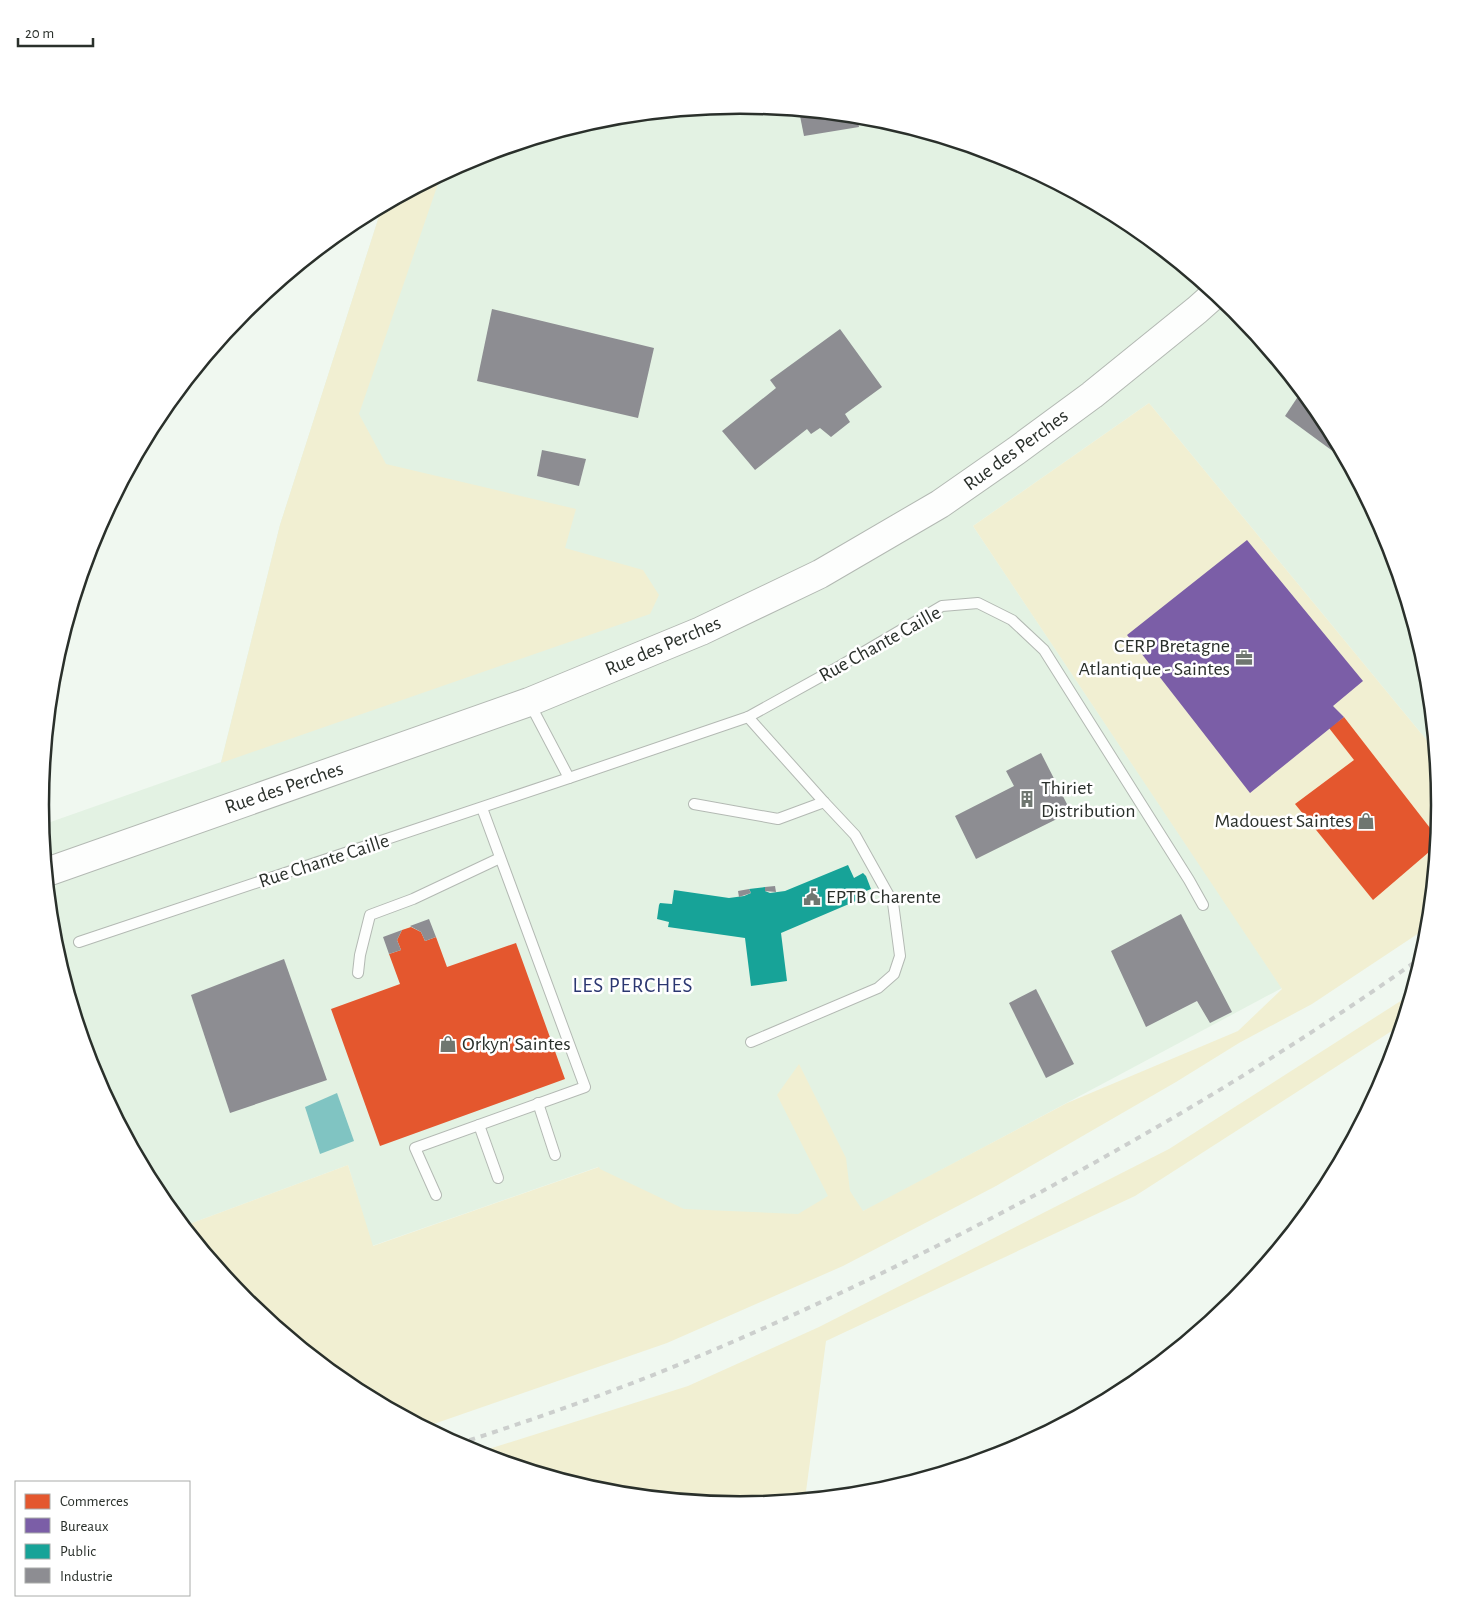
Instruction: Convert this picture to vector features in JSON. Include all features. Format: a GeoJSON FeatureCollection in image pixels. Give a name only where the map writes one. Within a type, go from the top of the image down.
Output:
{"type":"FeatureCollection","features":[{"type":"Feature","properties":{"kind":"street","name":"Rue des Perches"},"geometry":{"type":"LineString","coordinates":[[52,870],[529,702],[702,631],[811,578],[940,504],[1092,395],[1210,299]]}},
{"type":"Feature","properties":{"kind":"lane","name":"Rue Chante Caille"},"geometry":{"type":"LineString","coordinates":[[80,942],[748,717],[942,606],[978,603],[1012,620],[1044,650],[1184,872],[1202,905]]}},
{"type":"Feature","properties":{"kind":"lane"},"geometry":{"type":"LineString","coordinates":[[529,702],[568,778]]}},
{"type":"Feature","properties":{"kind":"lane"},"geometry":{"type":"LineString","coordinates":[[748,717],[855,835],[893,903],[900,956],[894,974],[878,988],[751,1042]]}},
{"type":"Feature","properties":{"kind":"lane"},"geometry":{"type":"LineString","coordinates":[[694,804],[778,819],[824,802]]}},
{"type":"Feature","properties":{"kind":"lane"},"geometry":{"type":"LineString","coordinates":[[436,1195],[415,1148],[585,1087],[482,808]]}},
{"type":"Feature","properties":{"kind":"lane"},"geometry":{"type":"LineString","coordinates":[[358,973],[360,955],[370,915],[413,899],[500,858]]}},
{"type":"Feature","properties":{"kind":"lane"},"geometry":{"type":"LineString","coordinates":[[538,1104],[556,1155]]}},
{"type":"Feature","properties":{"kind":"lane"},"geometry":{"type":"LineString","coordinates":[[479,1125],[498,1178]]}},
{"type":"Feature","properties":{"kind":"shaded area"},"geometry":{"type":"Polygon","coordinates":[[[740,114],[830,120],[875,128],[919,138],[1005,167],[1086,207],[1161,257],[1229,317],[1260,350],[1315,421],[1339,460],[1379,541],[1395,583],[1408,627],[1418,671],[1428,742],[1149,403],[973,526],[1282,988],[870,1208],[650,1300],[598,1167],[372,1246],[348,1165],[190,1224],[165,1190],[141,1151],[101,1070],[85,1028],[62,940],[50,851],[49,822],[221,762],[280,525],[379,217],[434,186],[475,167],[561,138],[605,128],[650,120],[740,114]]]}},
{"type":"Feature","properties":{"kind":"shaded area"},"geometry":{"type":"Polygon","coordinates":[[[438,184],[359,414],[386,464],[576,509],[565,548],[643,570],[659,595],[650,614],[221,763],[280,525],[379,217],[438,184]]]}},
{"type":"Feature","properties":{"kind":"shaded area"},"geometry":{"type":"Polygon","coordinates":[[[1149,403],[1428,742],[1431,806],[1430,851],[1419,933],[1312,1004],[1239,1043],[1176,1082],[996,1186],[843,1266],[667,1343],[433,1424],[394,1404],[319,1354],[251,1294],[220,1261],[190,1224],[348,1165],[373,1246],[599,1167],[684,1209],[798,1214],[828,1196],[777,1095],[799,1064],[846,1158],[850,1191],[863,1211],[1067,1103],[1238,1031],[1282,989],[973,526],[1149,403]]]}},
{"type":"Feature","properties":{"kind":"shaded area"},"geometry":{"type":"Polygon","coordinates":[[[1404,999],[1395,1029],[1135,1196],[826,1341],[806,1493],[740,1497],[650,1491],[561,1473],[489,1449],[688,1386],[819,1327],[1169,1149],[1404,999]]]}},
{"type":"Feature","properties":{"kind":"water"},"geometry":{"type":"Polygon","coordinates":[[[337,1093],[354,1141],[320,1154],[305,1107],[337,1093]]]}},
{"type":"Feature","properties":{"kind":"building: Commerces","name":"Madouest Saintes"},"geometry":{"type":"Polygon","coordinates":[[[1344,717],[1430,829],[1430,851],[1373,900],[1295,804],[1354,760],[1329,728],[1344,717]]]}},
{"type":"Feature","properties":{"kind":"building: Commerces","name":"Orkyn' Saintes"},"geometry":{"type":"Polygon","coordinates":[[[411,927],[421,932],[425,941],[436,937],[447,967],[516,943],[565,1079],[380,1146],[331,1009],[400,984],[389,954],[401,950],[397,940],[402,930],[411,927]]]}},
{"type":"Feature","properties":{"kind":"building: Bureaux","name":"CERP Bretagne Atlantique - Saintes"},"geometry":{"type":"Polygon","coordinates":[[[1247,540],[1363,681],[1333,706],[1344,717],[1250,793],[1127,635],[1247,540]]]}},
{"type":"Feature","properties":{"kind":"building: Public"},"geometry":{"type":"Polygon","coordinates":[[[848,865],[854,878],[863,873],[866,876],[871,889],[861,893],[863,898],[781,933],[787,981],[751,986],[745,938],[668,927],[669,922],[657,919],[660,903],[672,904],[674,890],[729,898],[751,893],[749,889],[765,887],[765,891],[770,893],[785,891],[848,865]]]}},
{"type":"Feature","properties":{"kind":"building: Industrie"},"geometry":{"type":"Polygon","coordinates":[[[800,117],[830,120],[859,125],[859,127],[804,136],[800,117]]]}},
{"type":"Feature","properties":{"kind":"building: Industrie"},"geometry":{"type":"Polygon","coordinates":[[[492,309],[654,348],[638,418],[477,381],[492,309]]]}},
{"type":"Feature","properties":{"kind":"building: Industrie"},"geometry":{"type":"Polygon","coordinates":[[[840,329],[882,387],[845,414],[850,422],[831,437],[820,428],[811,434],[807,429],[755,470],[722,431],[776,388],[770,380],[840,329]]]}},
{"type":"Feature","properties":{"kind":"building: Industrie"},"geometry":{"type":"Polygon","coordinates":[[[1297,397],[1315,421],[1334,452],[1285,416],[1297,397]]]}},
{"type":"Feature","properties":{"kind":"building: Industrie"},"geometry":{"type":"Polygon","coordinates":[[[542,450],[586,459],[579,486],[537,476],[542,450]]]}},
{"type":"Feature","properties":{"kind":"building: Industrie","name":"Thiriet Distribution"},"geometry":{"type":"Polygon","coordinates":[[[1041,753],[1071,812],[976,859],[955,816],[1014,786],[1006,771],[1041,753]]]}},
{"type":"Feature","properties":{"kind":"building: Industrie"},"geometry":{"type":"Polygon","coordinates":[[[775,886],[776,892],[765,891],[765,887],[775,886]]]}},
{"type":"Feature","properties":{"kind":"building: Industrie"},"geometry":{"type":"Polygon","coordinates":[[[749,889],[751,893],[739,897],[738,891],[749,889]]]}},
{"type":"Feature","properties":{"kind":"building: Industrie"},"geometry":{"type":"Polygon","coordinates":[[[1181,914],[1232,1012],[1210,1023],[1197,1001],[1146,1027],[1111,951],[1181,914]]]}},
{"type":"Feature","properties":{"kind":"building: Industrie"},"geometry":{"type":"Polygon","coordinates":[[[429,919],[436,937],[425,941],[421,932],[410,926],[429,919]]]}},
{"type":"Feature","properties":{"kind":"building: Industrie"},"geometry":{"type":"Polygon","coordinates":[[[402,930],[397,940],[401,950],[389,954],[383,937],[402,930]]]}},
{"type":"Feature","properties":{"kind":"building: Industrie"},"geometry":{"type":"Polygon","coordinates":[[[284,959],[327,1080],[230,1113],[191,995],[284,959]]]}},
{"type":"Feature","properties":{"kind":"building: Industrie"},"geometry":{"type":"Polygon","coordinates":[[[1036,989],[1074,1064],[1046,1078],[1009,1003],[1036,989]]]}},
{"type":"Feature","properties":{"kind":"railway"},"geometry":{"type":"LineString","coordinates":[[468,1441],[668,1369],[788,1317],[945,1242],[1153,1130],[1262,1064],[1370,994],[1413,964]]}},
{"type":"Feature","properties":{"kind":"place","name":"CERP Bretagne Atlantique - Saintes"},"geometry":{"type":"Point","coordinates":[1244,658]}},
{"type":"Feature","properties":{"kind":"place","name":"Thiriet Distribution"},"geometry":{"type":"Point","coordinates":[1027,799]}},
{"type":"Feature","properties":{"kind":"place","name":"Madouest Saintes"},"geometry":{"type":"Point","coordinates":[1366,821]}},
{"type":"Feature","properties":{"kind":"place","name":"EPTB Charente"},"geometry":{"type":"Point","coordinates":[812,897]}},
{"type":"Feature","properties":{"kind":"place","name":"Orkyn' Saintes"},"geometry":{"type":"Point","coordinates":[448,1044]}},
{"type":"Feature","properties":{"kind":"district","name":"LES PERCHES"},"geometry":{"type":"Point","coordinates":[633,985]}}]}
